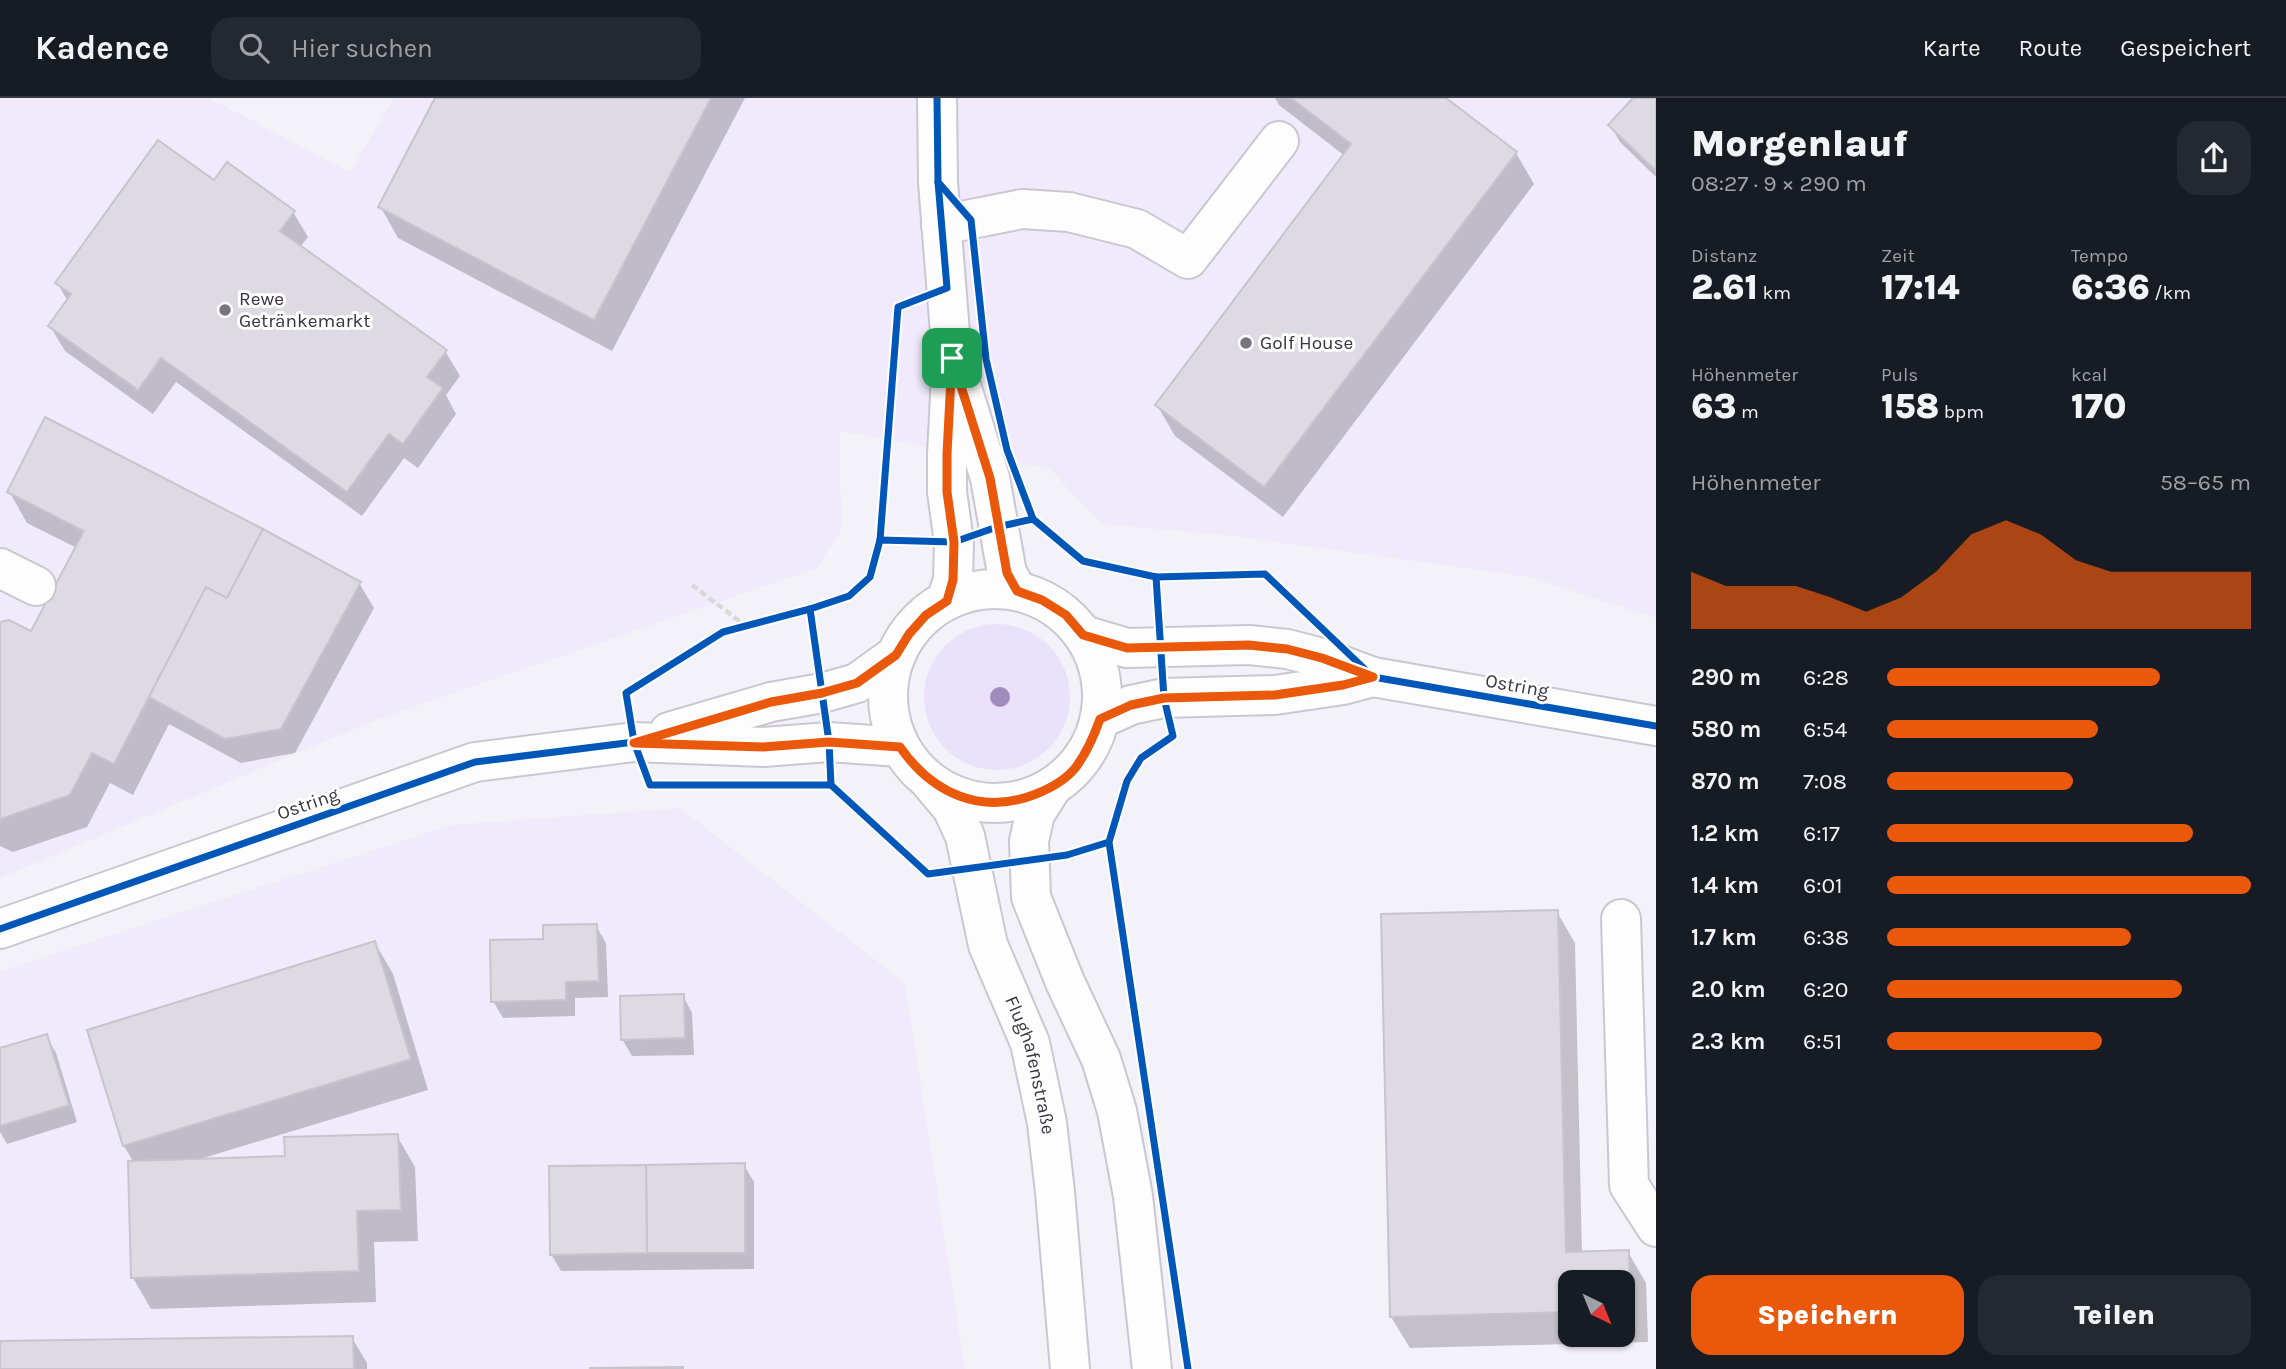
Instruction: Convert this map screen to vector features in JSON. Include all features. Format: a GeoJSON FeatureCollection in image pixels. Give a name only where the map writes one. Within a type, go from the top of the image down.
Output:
{"type":"FeatureCollection","features":[{"type":"Feature","properties":{"kind":"street"},"geometry":{"type":"LineString","coordinates":[[937,98],[938,182],[952,358],[947,492],[953,580],[947,601]]}},
{"type":"Feature","properties":{"kind":"street"},"geometry":{"type":"LineString","coordinates":[[941,225],[1021,209],[1069,212],[1137,229],[1188,259],[1279,141]]}},
{"type":"Feature","properties":{"kind":"street"},"geometry":{"type":"LineString","coordinates":[[952,358],[990,478],[1007,573],[1017,591]]}},
{"type":"Feature","properties":{"kind":"street"},"geometry":{"type":"LineString","coordinates":[[0,568],[36,586]]}},
{"type":"Feature","properties":{"kind":"street"},"geometry":{"type":"LineString","coordinates":[[981,590],[1017,591],[1042,600],[1066,615],[1083,635],[1092,650],[1100,675],[1103,701],[1100,719],[1091,745],[1074,769],[1052,787],[1021,800],[988,803],[955,796],[927,779],[900,747],[890,717],[888,686],[896,655],[909,634],[926,615],[947,601],[981,590]]}},
{"type":"Feature","properties":{"kind":"street","name":"Ostring"},"geometry":{"type":"LineString","coordinates":[[1083,635],[1127,648],[1249,645],[1287,649],[1322,658],[1373,677],[1656,726]]}},
{"type":"Feature","properties":{"kind":"street","name":"Ostring"},"geometry":{"type":"LineString","coordinates":[[634,743],[771,702],[822,693],[857,683],[896,655]]}},
{"type":"Feature","properties":{"kind":"street","name":"Ostring"},"geometry":{"type":"LineString","coordinates":[[1100,719],[1131,705],[1164,698],[1275,695],[1343,685],[1373,677]]}},
{"type":"Feature","properties":{"kind":"street","name":"Ostring"},"geometry":{"type":"LineString","coordinates":[[0,929],[475,762],[634,743],[763,747],[829,742],[900,747]]}},
{"type":"Feature","properties":{"kind":"street","name":"Flughafenstraße"},"geometry":{"type":"LineString","coordinates":[[927,779],[952,808],[965,836],[988,945],[1030,1043],[1047,1123],[1070,1369]]}},
{"type":"Feature","properties":{"kind":"street"},"geometry":{"type":"LineString","coordinates":[[1052,787],[1035,814],[1029,841],[1031,897],[1065,982],[1101,1059],[1117,1111],[1133,1196],[1152,1369]]}},
{"type":"Feature","properties":{"kind":"street"},"geometry":{"type":"LineString","coordinates":[[1621,919],[1629,1185],[1656,1227]]}},
{"type":"Feature","properties":{"kind":"path"},"geometry":{"type":"LineString","coordinates":[[692,585],[746,626]]}},
{"type":"Feature","properties":{"kind":"shaded area"},"geometry":{"type":"Polygon","coordinates":[[[0,98],[209,98],[350,172],[394,98],[1656,98],[1656,618],[1529,577],[1225,535],[1101,524],[1050,469],[840,431],[841,531],[817,568],[376,720],[0,878],[0,98]]]}},
{"type":"Feature","properties":{"kind":"shaded area"},"geometry":{"type":"Polygon","coordinates":[[[997,624],[1025,629],[1049,645],[1065,669],[1070,697],[1065,725],[1049,749],[1025,765],[997,770],[969,765],[945,749],[929,725],[924,697],[929,669],[945,645],[969,629],[997,624]]]}},
{"type":"Feature","properties":{"kind":"shaded area"},"geometry":{"type":"Polygon","coordinates":[[[680,808],[905,983],[965,1369],[0,1369],[0,971],[451,825],[680,808]]]}},
{"type":"Feature","properties":{"kind":"building"},"geometry":{"type":"Polygon","coordinates":[[[435,98],[711,98],[594,320],[378,207],[435,98]]]}},
{"type":"Feature","properties":{"kind":"building"},"geometry":{"type":"Polygon","coordinates":[[[1291,98],[1446,98],[1517,152],[1264,487],[1155,405],[1351,144],[1291,98]]]}},
{"type":"Feature","properties":{"kind":"building"},"geometry":{"type":"Polygon","coordinates":[[[1633,98],[1656,98],[1656,171],[1608,125],[1633,98]]]}},
{"type":"Feature","properties":{"kind":"building","name":"Rewe Getränkemarkt"},"geometry":{"type":"Polygon","coordinates":[[[158,140],[214,180],[227,162],[295,211],[280,231],[447,350],[427,377],[443,388],[403,444],[389,434],[347,492],[161,358],[138,390],[48,326],[71,294],[55,283],[158,140]]]}},
{"type":"Feature","properties":{"kind":"building"},"geometry":{"type":"Polygon","coordinates":[[[45,417],[263,529],[227,598],[206,587],[114,764],[92,753],[70,795],[0,819],[0,622],[9,620],[31,631],[84,531],[7,492],[45,417]]]}},
{"type":"Feature","properties":{"kind":"building"},"geometry":{"type":"Polygon","coordinates":[[[263,529],[361,582],[281,729],[225,739],[149,697],[206,587],[227,598],[263,529]]]}},
{"type":"Feature","properties":{"kind":"building"},"geometry":{"type":"Polygon","coordinates":[[[1558,910],[1566,1252],[1629,1250],[1629,1270],[1558,1270],[1558,1312],[1390,1317],[1381,914],[1558,910]]]}},
{"type":"Feature","properties":{"kind":"building"},"geometry":{"type":"Polygon","coordinates":[[[597,924],[599,981],[566,982],[566,1000],[491,1002],[490,940],[543,939],[543,925],[597,924]]]}},
{"type":"Feature","properties":{"kind":"building"},"geometry":{"type":"Polygon","coordinates":[[[375,941],[411,1059],[123,1146],[87,1030],[375,941]]]}},
{"type":"Feature","properties":{"kind":"building"},"geometry":{"type":"Polygon","coordinates":[[[684,994],[685,1038],[621,1040],[620,996],[684,994]]]}},
{"type":"Feature","properties":{"kind":"building"},"geometry":{"type":"Polygon","coordinates":[[[47,1034],[69,1105],[0,1126],[0,1048],[47,1034]]]}},
{"type":"Feature","properties":{"kind":"building"},"geometry":{"type":"Polygon","coordinates":[[[398,1134],[401,1210],[357,1211],[359,1271],[131,1278],[128,1161],[285,1156],[284,1137],[398,1134]]]}},
{"type":"Feature","properties":{"kind":"building"},"geometry":{"type":"Polygon","coordinates":[[[745,1163],[745,1253],[647,1253],[646,1165],[745,1163]]]}},
{"type":"Feature","properties":{"kind":"building"},"geometry":{"type":"Polygon","coordinates":[[[646,1165],[647,1253],[550,1255],[549,1166],[646,1165]]]}},
{"type":"Feature","properties":{"kind":"building"},"geometry":{"type":"Polygon","coordinates":[[[353,1336],[354,1369],[0,1369],[0,1341],[353,1336]]]}},
{"type":"Feature","properties":{"kind":"building"},"geometry":{"type":"Polygon","coordinates":[[[590,1368],[683,1369],[590,1369],[590,1368]]]}},
{"type":"Feature","properties":{"kind":"cycle path"},"geometry":{"type":"LineString","coordinates":[[880,540],[898,307],[947,288],[938,182],[937,98]]}},
{"type":"Feature","properties":{"kind":"cycle path"},"geometry":{"type":"LineString","coordinates":[[938,182],[971,220],[986,359],[1007,450],[1033,519]]}},
{"type":"Feature","properties":{"kind":"cycle path"},"geometry":{"type":"LineString","coordinates":[[1109,842],[1067,855],[928,874],[831,785],[829,742],[810,609],[849,596],[870,577],[880,540],[954,542],[997,527],[1033,519],[1083,561],[1156,577],[1164,698],[1173,736],[1141,758],[1127,781],[1109,842],[1188,1369]]}},
{"type":"Feature","properties":{"kind":"cycle path"},"geometry":{"type":"LineString","coordinates":[[1156,577],[1265,574],[1373,677]]}},
{"type":"Feature","properties":{"kind":"cycle path"},"geometry":{"type":"LineString","coordinates":[[810,609],[723,632],[626,693],[634,742],[650,785],[831,785]]}},
{"type":"Feature","properties":{"kind":"cycle path"},"geometry":{"type":"LineString","coordinates":[[1373,677],[1656,726]]}},
{"type":"Feature","properties":{"kind":"cycle path"},"geometry":{"type":"LineString","coordinates":[[0,929],[475,762],[634,742]]}},
{"type":"Feature","properties":{"kind":"place","name":"Rewe Getränkemarkt"},"geometry":{"type":"Point","coordinates":[225,310]}},
{"type":"Feature","properties":{"kind":"place","name":"Golf House"},"geometry":{"type":"Point","coordinates":[1246,343]}},
{"type":"Feature","properties":{"kind":"route"},"geometry":{"type":"LineString","coordinates":[[952,358],[990,478],[1007,573],[1017,591],[1042,600],[1066,615],[1083,635],[1127,648],[1249,645],[1287,649],[1322,658],[1373,677],[1343,685],[1275,695],[1164,698],[1131,705],[1100,719],[1091,745],[1074,769],[1052,787],[1021,800],[988,803],[955,796],[927,779],[900,747],[829,742],[763,747],[634,743],[771,702],[822,693],[857,683],[896,655],[909,634],[926,615],[947,601],[953,580],[954,542],[947,492],[952,358]]}}]}
